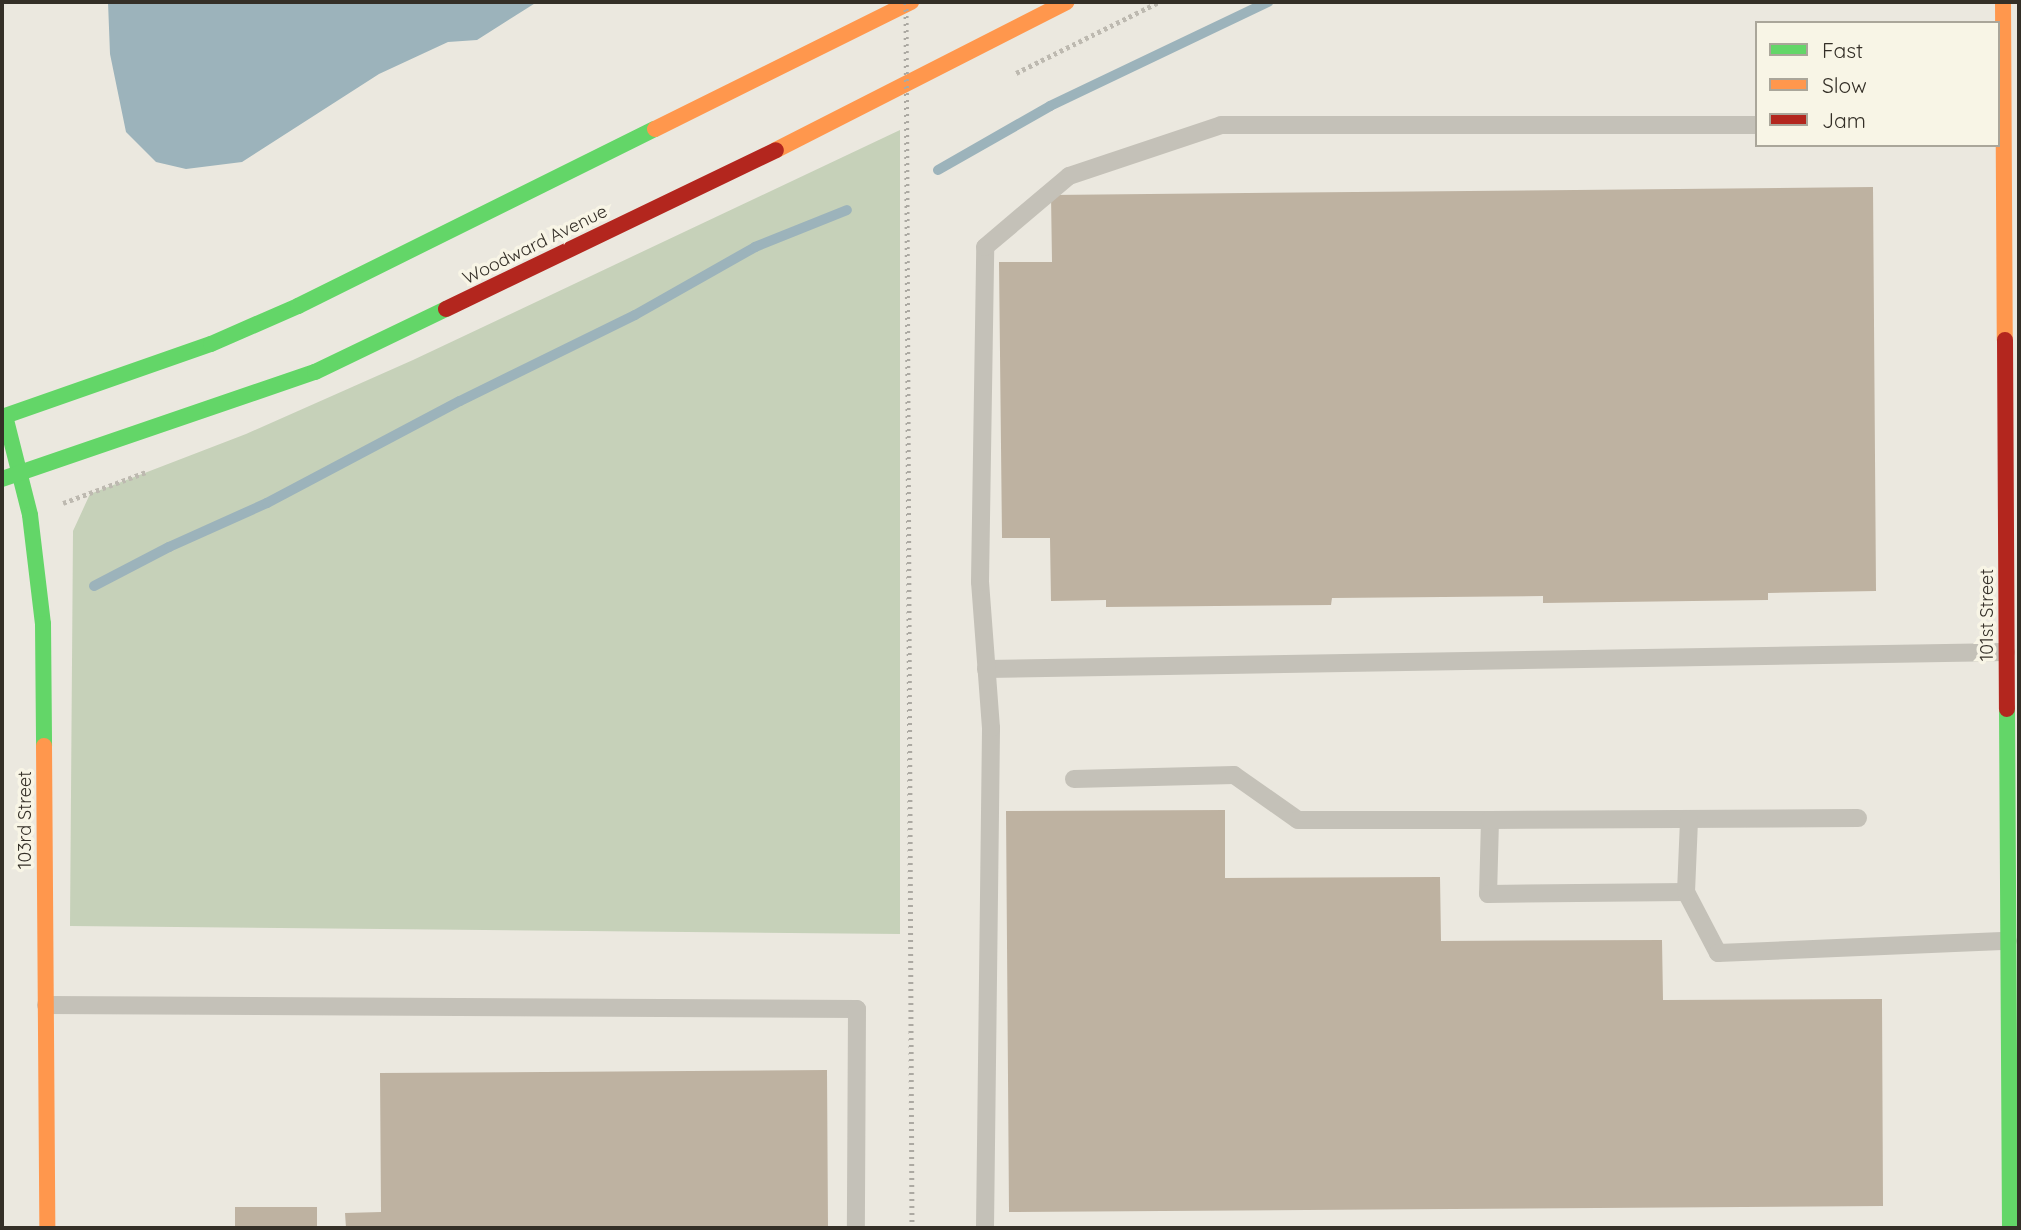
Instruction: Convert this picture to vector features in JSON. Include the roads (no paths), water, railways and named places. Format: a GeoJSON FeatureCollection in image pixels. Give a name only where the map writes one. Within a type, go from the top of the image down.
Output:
{"type":"FeatureCollection","features":[{"type":"Feature","properties":{"kind":"street"},"geometry":{"type":"LineString","coordinates":[[4,416],[211,344],[298,306],[911,2]]}},
{"type":"Feature","properties":{"kind":"street","name":"Woodward Avenue"},"geometry":{"type":"LineString","coordinates":[[2,479],[315,372],[781,147],[1066,2]]}},
{"type":"Feature","properties":{"kind":"street","name":"101st Street"},"geometry":{"type":"LineString","coordinates":[[2003,2],[2001,125],[2010,1228]]}},
{"type":"Feature","properties":{"kind":"street","name":"103rd Street"},"geometry":{"type":"LineString","coordinates":[[4,416],[30,515],[43,624],[47,1228]]}},
{"type":"Feature","properties":{"kind":"lane"},"geometry":{"type":"LineString","coordinates":[[985,1228],[991,729],[980,582],[985,247],[1069,177],[1221,125],[1755,125]]}},
{"type":"Feature","properties":{"kind":"lane"},"geometry":{"type":"LineString","coordinates":[[986,669],[2006,652]]}},
{"type":"Feature","properties":{"kind":"lane"},"geometry":{"type":"LineString","coordinates":[[1074,779],[1234,775],[1298,820],[1858,818]]}},
{"type":"Feature","properties":{"kind":"lane"},"geometry":{"type":"LineString","coordinates":[[1689,819],[1686,892],[1718,953],[2008,941]]}},
{"type":"Feature","properties":{"kind":"lane"},"geometry":{"type":"LineString","coordinates":[[1490,820],[1488,894],[1686,892]]}},
{"type":"Feature","properties":{"kind":"lane"},"geometry":{"type":"LineString","coordinates":[[46,1004],[857,1009],[856,1228]]}},
{"type":"Feature","properties":{"kind":"water"},"geometry":{"type":"Polygon","coordinates":[[[108,2],[537,2],[477,40],[448,42],[379,74],[242,162],[186,169],[156,162],[126,132],[110,54],[108,2]]]}},
{"type":"Feature","properties":{"kind":"waterway"},"geometry":{"type":"LineString","coordinates":[[938,170],[1050,106],[1268,2]]}},
{"type":"Feature","properties":{"kind":"waterway"},"geometry":{"type":"LineString","coordinates":[[94,586],[169,547],[267,503],[460,401],[635,315],[755,247],[847,210]]}},
{"type":"Feature","properties":{"kind":"railway"},"geometry":{"type":"LineString","coordinates":[[906,2],[912,1228]]}}]}
